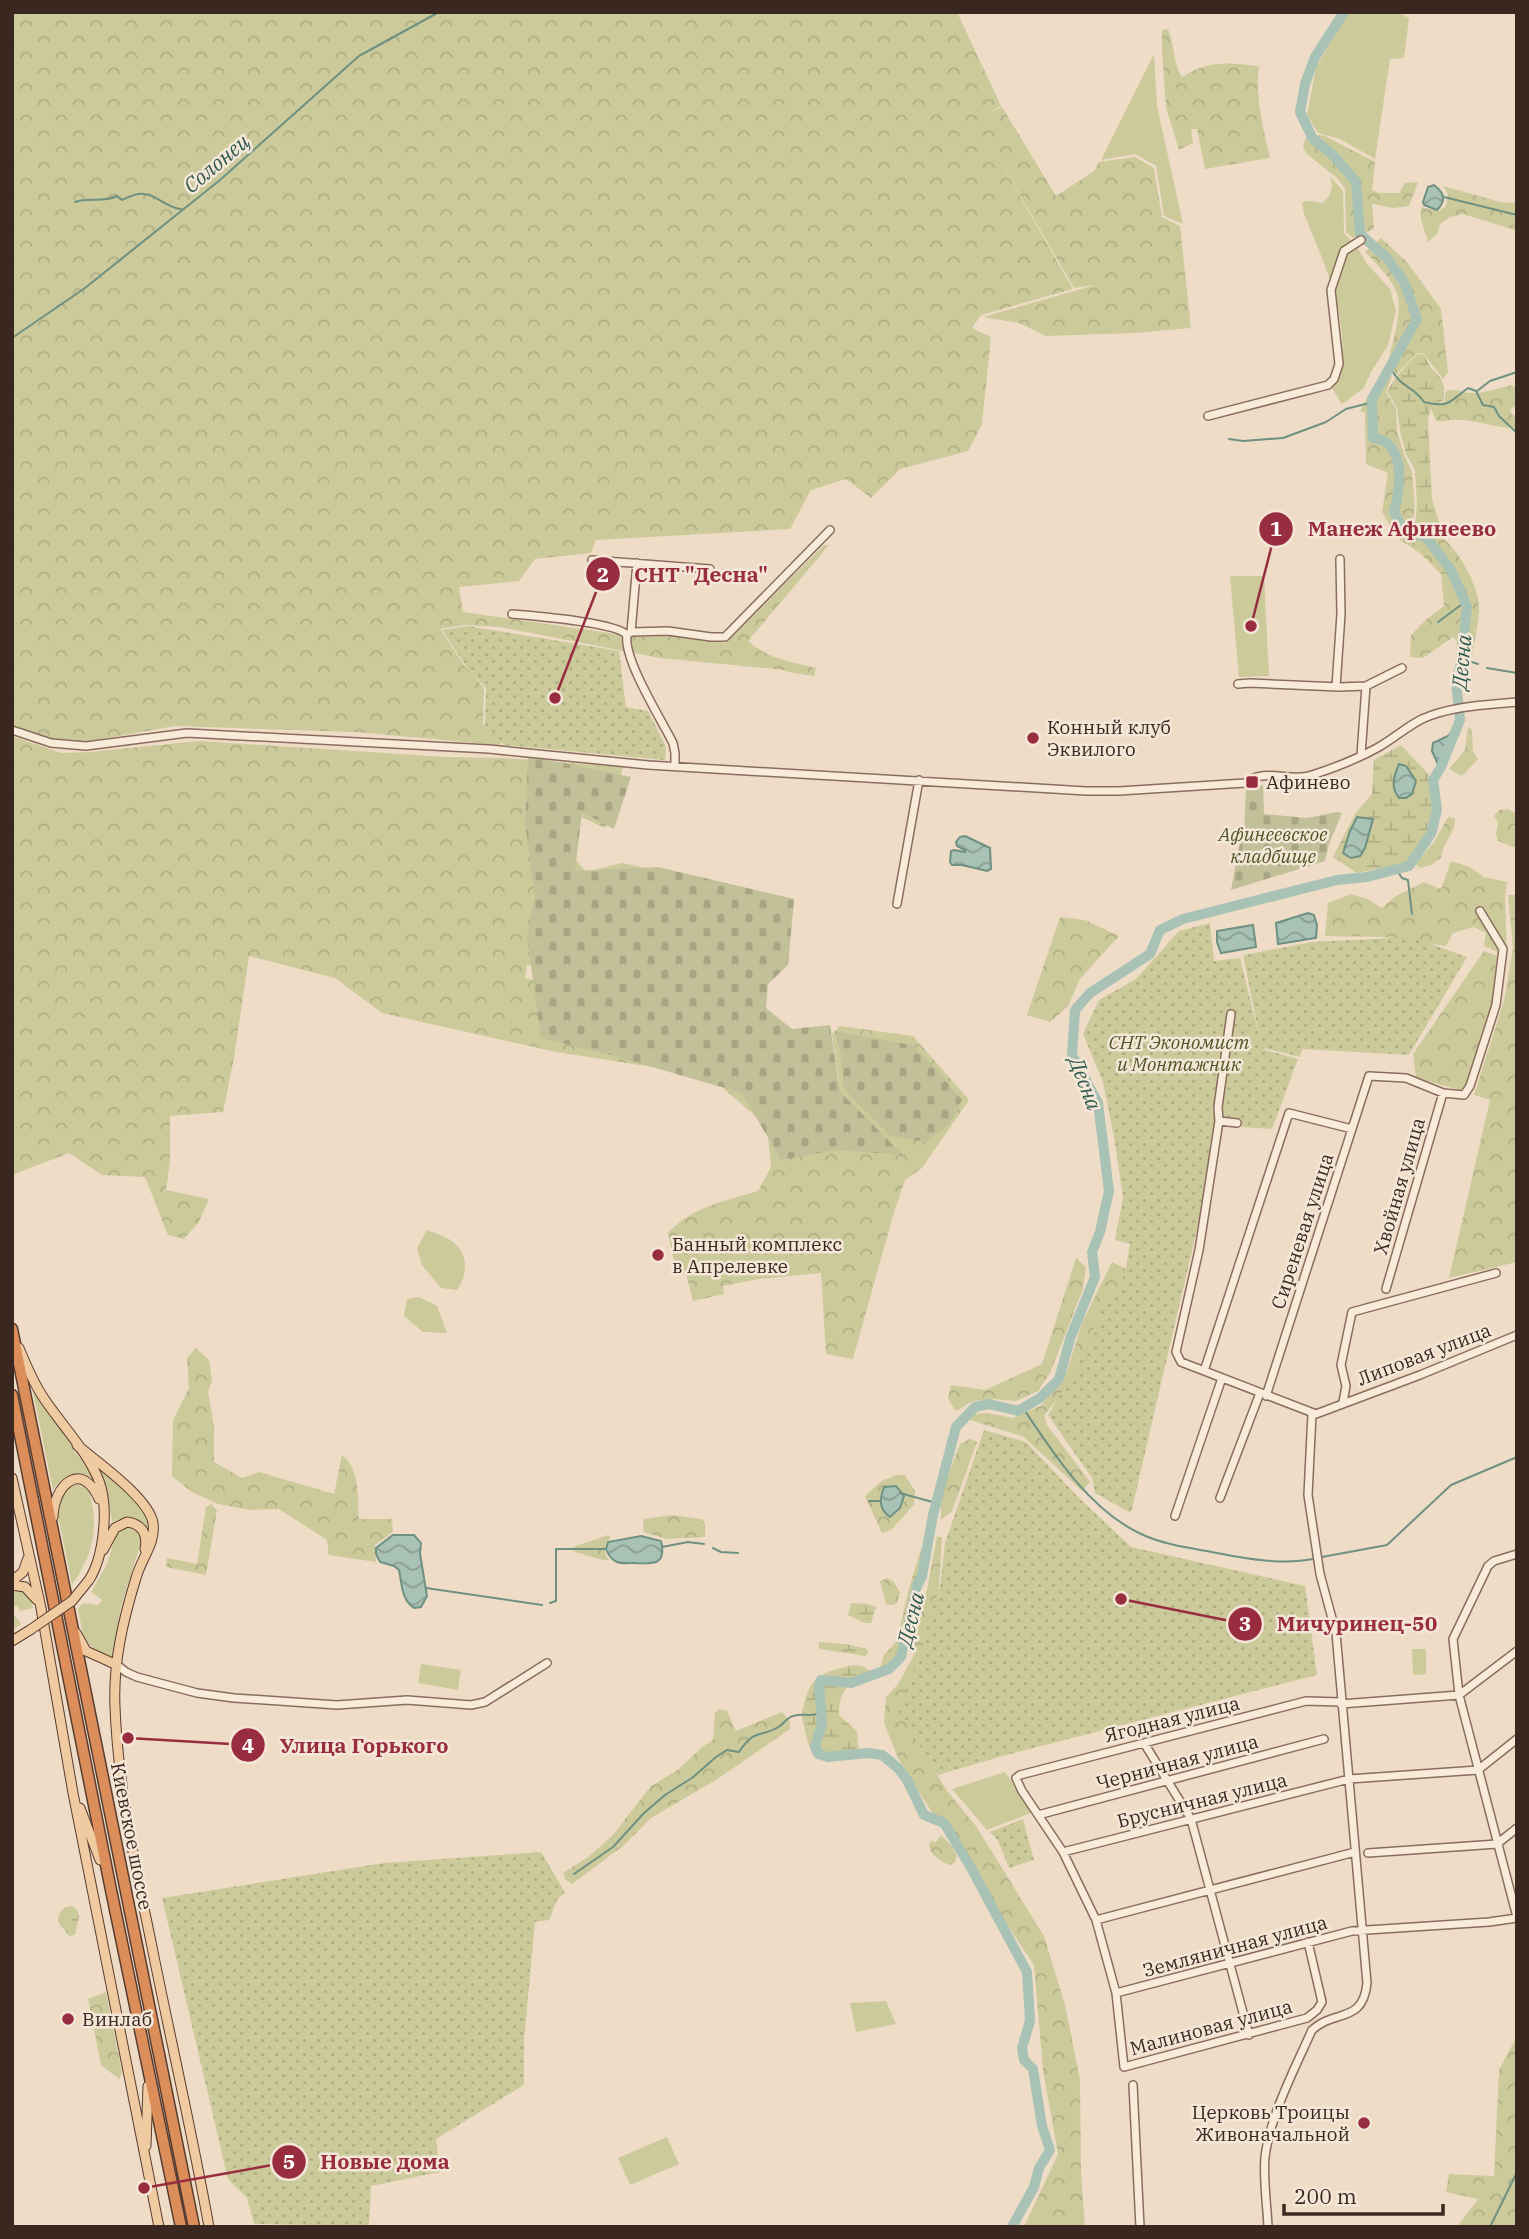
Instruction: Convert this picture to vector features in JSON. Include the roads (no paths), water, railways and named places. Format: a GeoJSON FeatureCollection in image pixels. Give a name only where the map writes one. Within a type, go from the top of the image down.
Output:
{"type":"FeatureCollection","features":[{"type":"Feature","properties":{"kind":"highway","name":"Киевское шоссе"},"geometry":{"type":"LineString","coordinates":[[13,1332],[194,2227]]}},
{"type":"Feature","properties":{"kind":"highway","name":"Киевское шоссе"},"geometry":{"type":"LineString","coordinates":[[12,1395],[181,2227]]}},
{"type":"Feature","properties":{"kind":"main road"},"geometry":{"type":"LineString","coordinates":[[13,1332],[36,1385],[100,1483],[103,1527],[100,1555]]}},
{"type":"Feature","properties":{"kind":"main road"},"geometry":{"type":"LineString","coordinates":[[77,1445],[141,1500],[148,1508],[153,1521],[152,1542],[143,1560],[127,1610],[117,1665],[117,1739],[130,1840],[209,2227]]}},
{"type":"Feature","properties":{"kind":"main road"},"geometry":{"type":"LineString","coordinates":[[12,1478],[41,1608],[73,1793],[159,2227]]}},
{"type":"Feature","properties":{"kind":"main road"},"geometry":{"type":"LineString","coordinates":[[54,1533],[54,1502],[60,1489],[68,1482],[80,1480],[91,1485],[102,1509]]}},
{"type":"Feature","properties":{"kind":"main road"},"geometry":{"type":"LineString","coordinates":[[12,1639],[72,1601],[89,1580],[115,1528],[130,1522],[142,1529],[146,1535],[143,1560]]}},
{"type":"Feature","properties":{"kind":"main road"},"geometry":{"type":"LineString","coordinates":[[28,1553],[24,1569],[12,1583],[29,1590],[41,1608]]}},
{"type":"Feature","properties":{"kind":"main road"},"geometry":{"type":"LineString","coordinates":[[72,1626],[86,1651],[117,1665]]}},
{"type":"Feature","properties":{"kind":"main road"},"geometry":{"type":"LineString","coordinates":[[73,1793],[94,1840],[111,1890]]}},
{"type":"Feature","properties":{"kind":"main road"},"geometry":{"type":"LineString","coordinates":[[147,2064],[149,2098],[146,2145],[149,2176]]}},
{"type":"Feature","properties":{"kind":"street"},"geometry":{"type":"LineString","coordinates":[[1208,416],[1328,385],[1334,379],[1339,364],[1331,290],[1344,251],[1361,240]]}},
{"type":"Feature","properties":{"kind":"street"},"geometry":{"type":"LineString","coordinates":[[512,614],[571,621],[629,634],[668,631],[711,637],[725,636],[830,530]]}},
{"type":"Feature","properties":{"kind":"street"},"geometry":{"type":"LineString","coordinates":[[592,559],[710,569]]}},
{"type":"Feature","properties":{"kind":"street"},"geometry":{"type":"LineString","coordinates":[[1336,687],[1341,614],[1340,559]]}},
{"type":"Feature","properties":{"kind":"street"},"geometry":{"type":"LineString","coordinates":[[637,563],[626,641],[630,659],[673,743],[674,765]]}},
{"type":"Feature","properties":{"kind":"street"},"geometry":{"type":"LineString","coordinates":[[1238,684],[1366,686],[1402,668]]}},
{"type":"Feature","properties":{"kind":"street"},"geometry":{"type":"LineString","coordinates":[[1361,755],[1366,686]]}},
{"type":"Feature","properties":{"kind":"street"},"geometry":{"type":"LineString","coordinates":[[12,730],[51,743],[86,746],[187,733],[489,749],[674,765],[1086,791],[1245,783],[1261,775],[1309,777],[1376,749],[1421,720],[1440,713],[1479,705],[1517,702]]}},
{"type":"Feature","properties":{"kind":"street"},"geometry":{"type":"LineString","coordinates":[[897,904],[919,780]]}},
{"type":"Feature","properties":{"kind":"street"},"geometry":{"type":"LineString","coordinates":[[1443,1093],[1464,1095],[1470,1086],[1496,1005],[1503,949],[1480,911]]}},
{"type":"Feature","properties":{"kind":"street"},"geometry":{"type":"LineString","coordinates":[[1231,1014],[1218,1107],[1219,1121],[1199,1250],[1176,1352],[1181,1362],[1312,1414],[1308,1495],[1320,1574],[1336,1633],[1367,1983],[1366,1994],[1360,2007],[1354,2012],[1320,2022],[1312,2030],[1284,2092],[1265,2159],[1268,2227]]}},
{"type":"Feature","properties":{"kind":"street","name":"Сиреневая улица"},"geometry":{"type":"LineString","coordinates":[[1220,1498],[1263,1394],[1369,1076],[1406,1078],[1443,1093]]}},
{"type":"Feature","properties":{"kind":"street","name":"Хвойная улица"},"geometry":{"type":"LineString","coordinates":[[1386,1289],[1443,1093]]}},
{"type":"Feature","properties":{"kind":"street"},"geometry":{"type":"LineString","coordinates":[[1203,1371],[1289,1113],[1352,1129]]}},
{"type":"Feature","properties":{"kind":"street"},"geometry":{"type":"LineString","coordinates":[[1219,1121],[1237,1123]]}},
{"type":"Feature","properties":{"kind":"street"},"geometry":{"type":"LineString","coordinates":[[1343,1402],[1346,1386],[1341,1365],[1352,1312],[1496,1273]]}},
{"type":"Feature","properties":{"kind":"street","name":"Липовая улица"},"geometry":{"type":"LineString","coordinates":[[1312,1414],[1420,1376],[1517,1335]]}},
{"type":"Feature","properties":{"kind":"street"},"geometry":{"type":"LineString","coordinates":[[1175,1516],[1222,1378]]}},
{"type":"Feature","properties":{"kind":"street"},"geometry":{"type":"LineString","coordinates":[[1517,1554],[1489,1564],[1454,1635],[1459,1695],[1517,1917]]}},
{"type":"Feature","properties":{"kind":"street"},"geometry":{"type":"LineString","coordinates":[[1459,1695],[1517,1651]]}},
{"type":"Feature","properties":{"kind":"street"},"geometry":{"type":"LineString","coordinates":[[117,1665],[136,1677],[197,1693],[234,1698],[337,1705],[407,1700],[471,1705],[485,1702],[547,1663]]}},
{"type":"Feature","properties":{"kind":"street","name":"Ягодная улица"},"geometry":{"type":"LineString","coordinates":[[1038,1815],[1016,1782],[1020,1775],[1306,1701],[1341,1703],[1459,1695]]}},
{"type":"Feature","properties":{"kind":"street","name":"Черничная улица"},"geometry":{"type":"LineString","coordinates":[[1038,1815],[1324,1739]]}},
{"type":"Feature","properties":{"kind":"street"},"geometry":{"type":"LineString","coordinates":[[1478,1770],[1517,1739]]}},
{"type":"Feature","properties":{"kind":"street"},"geometry":{"type":"LineString","coordinates":[[1144,1743],[1191,1819],[1248,2035]]}},
{"type":"Feature","properties":{"kind":"street","name":"Брусничная улица"},"geometry":{"type":"LineString","coordinates":[[1063,1852],[1349,1779],[1478,1770]]}},
{"type":"Feature","properties":{"kind":"street"},"geometry":{"type":"LineString","coordinates":[[1038,1815],[1063,1852],[1096,1920],[1116,1993]]}},
{"type":"Feature","properties":{"kind":"street"},"geometry":{"type":"LineString","coordinates":[[1368,1853],[1497,1844],[1517,1828]]}},
{"type":"Feature","properties":{"kind":"street"},"geometry":{"type":"LineString","coordinates":[[1096,1920],[1355,1852]]}},
{"type":"Feature","properties":{"kind":"street","name":"Земляничная улица"},"geometry":{"type":"LineString","coordinates":[[1116,1993],[1308,1942],[1362,1931],[1489,1922],[1517,1917]]}},
{"type":"Feature","properties":{"kind":"street","name":"Малиновая улица"},"geometry":{"type":"LineString","coordinates":[[1116,1993],[1124,2067],[1248,2035],[1307,2018],[1317,2010],[1322,2002],[1308,1942]]}},
{"type":"Feature","properties":{"kind":"street"},"geometry":{"type":"LineString","coordinates":[[1133,2085],[1140,2227]]}},
{"type":"Feature","properties":{"kind":"water"},"geometry":{"type":"Polygon","coordinates":[[[1434,185],[1443,197],[1437,210],[1424,205],[1423,202],[1428,187],[1434,185]]]}},
{"type":"Feature","properties":{"kind":"water"},"geometry":{"type":"Polygon","coordinates":[[[1459,724],[1440,769],[1432,751],[1433,743],[1448,736],[1459,724]]]}},
{"type":"Feature","properties":{"kind":"water"},"geometry":{"type":"Polygon","coordinates":[[[1399,764],[1406,766],[1416,781],[1412,794],[1406,798],[1399,798],[1394,790],[1394,777],[1399,764]]]}},
{"type":"Feature","properties":{"kind":"water"},"geometry":{"type":"Polygon","coordinates":[[[1357,817],[1373,819],[1365,848],[1360,856],[1351,858],[1343,853],[1357,817]]]}},
{"type":"Feature","properties":{"kind":"water"},"geometry":{"type":"Polygon","coordinates":[[[965,836],[990,848],[991,869],[987,871],[952,865],[951,851],[965,852],[956,842],[965,836]]]}},
{"type":"Feature","properties":{"kind":"water"},"geometry":{"type":"Polygon","coordinates":[[[1308,913],[1314,915],[1317,925],[1316,938],[1278,944],[1276,923],[1308,913]]]}},
{"type":"Feature","properties":{"kind":"water"},"geometry":{"type":"Polygon","coordinates":[[[1253,925],[1256,947],[1221,953],[1217,931],[1253,925]]]}},
{"type":"Feature","properties":{"kind":"water"},"geometry":{"type":"Polygon","coordinates":[[[896,1486],[904,1496],[900,1508],[890,1517],[882,1507],[882,1495],[884,1487],[896,1486]]]}},
{"type":"Feature","properties":{"kind":"water"},"geometry":{"type":"Polygon","coordinates":[[[393,1535],[414,1535],[421,1543],[420,1554],[427,1596],[421,1607],[414,1608],[407,1600],[399,1570],[380,1562],[376,1554],[376,1548],[393,1535]]]}},
{"type":"Feature","properties":{"kind":"water"},"geometry":{"type":"Polygon","coordinates":[[[641,1536],[661,1541],[662,1555],[656,1562],[619,1563],[606,1549],[608,1542],[641,1536]]]}},
{"type":"Feature","properties":{"kind":"waterway","name":"Солонец"},"geometry":{"type":"LineString","coordinates":[[12,338],[85,288],[220,180],[359,56],[439,12]]}},
{"type":"Feature","properties":{"kind":"waterway","name":"Десна"},"geometry":{"type":"LineString","coordinates":[[1012,2227],[1050,2150],[1042,2126],[1033,2069],[1024,2060],[1022,2048],[1030,2021],[1027,1972],[944,1823],[924,1815],[898,1768],[882,1755],[868,1753],[828,1757],[818,1754],[815,1747],[822,1723],[819,1685],[821,1680],[851,1683],[889,1669],[901,1657],[956,1427],[975,1407],[989,1404],[1018,1411],[1040,1398],[1059,1379],[1071,1336],[1095,1277],[1092,1252],[1100,1232],[1109,1191],[1098,1103],[1072,1055],[1075,1010],[1090,993],[1150,954],[1160,930],[1183,919],[1337,880],[1367,877],[1409,866],[1431,834],[1437,810],[1433,780],[1460,720],[1456,682],[1461,663],[1467,607],[1451,570],[1426,537],[1404,531],[1394,512],[1399,474],[1396,455],[1384,441],[1373,438],[1372,399],[1417,319],[1405,284],[1388,259],[1360,234],[1356,182],[1333,155],[1313,139],[1300,112],[1305,84],[1315,57],[1344,12]]}},
{"type":"Feature","properties":{"kind":"waterway"},"geometry":{"type":"LineString","coordinates":[[75,202],[117,196],[122,200],[141,194],[153,196],[181,209]]}},
{"type":"Feature","properties":{"kind":"waterway"},"geometry":{"type":"LineString","coordinates":[[1444,197],[1517,215]]}},
{"type":"Feature","properties":{"kind":"waterway"},"geometry":{"type":"LineString","coordinates":[[1390,367],[1398,379],[1416,392],[1424,402],[1444,404],[1468,388],[1476,391],[1483,405],[1494,407],[1499,416],[1517,433]]}},
{"type":"Feature","properties":{"kind":"waterway"},"geometry":{"type":"LineString","coordinates":[[1477,391],[1490,381],[1517,372]]}},
{"type":"Feature","properties":{"kind":"waterway"},"geometry":{"type":"LineString","coordinates":[[1229,439],[1243,441],[1283,438],[1326,422],[1346,409],[1373,402]]}},
{"type":"Feature","properties":{"kind":"waterway"},"geometry":{"type":"LineString","coordinates":[[1438,622],[1465,602]]}},
{"type":"Feature","properties":{"kind":"waterway"},"geometry":{"type":"LineString","coordinates":[[1461,663],[1478,664]]}},
{"type":"Feature","properties":{"kind":"waterway"},"geometry":{"type":"LineString","coordinates":[[1487,668],[1517,673]]}},
{"type":"Feature","properties":{"kind":"waterway"},"geometry":{"type":"LineString","coordinates":[[1396,869],[1402,878],[1408,880],[1412,914]]}},
{"type":"Feature","properties":{"kind":"waterway"},"geometry":{"type":"LineString","coordinates":[[1023,1408],[1088,1495],[1121,1523],[1139,1533],[1187,1548],[1240,1557],[1277,1561],[1313,1559]]}},
{"type":"Feature","properties":{"kind":"waterway"},"geometry":{"type":"LineString","coordinates":[[1322,1557],[1387,1545],[1451,1485],[1517,1457]]}},
{"type":"Feature","properties":{"kind":"waterway"},"geometry":{"type":"LineString","coordinates":[[900,1493],[936,1503]]}},
{"type":"Feature","properties":{"kind":"waterway"},"geometry":{"type":"LineString","coordinates":[[869,1501],[879,1501]]}},
{"type":"Feature","properties":{"kind":"waterway"},"geometry":{"type":"LineString","coordinates":[[662,1547],[688,1542],[704,1544]]}},
{"type":"Feature","properties":{"kind":"waterway"},"geometry":{"type":"LineString","coordinates":[[713,1548],[721,1552],[738,1553]]}},
{"type":"Feature","properties":{"kind":"waterway"},"geometry":{"type":"LineString","coordinates":[[550,1603],[556,1601],[556,1549],[606,1549]]}},
{"type":"Feature","properties":{"kind":"waterway"},"geometry":{"type":"LineString","coordinates":[[426,1588],[542,1605]]}},
{"type":"Feature","properties":{"kind":"waterway"},"geometry":{"type":"LineString","coordinates":[[574,1874],[613,1847],[644,1813],[716,1757],[727,1750],[739,1752],[754,1736],[774,1730],[791,1717],[821,1713]]}},
{"type":"Feature","properties":{"kind":"waterway"},"geometry":{"type":"LineString","coordinates":[[1490,2227],[1517,2172]]}},
{"type":"Feature","properties":{"kind":"place","name":"Манеж Афинеево"},"geometry":{"type":"Point","coordinates":[1251,626]}},
{"type":"Feature","properties":{"kind":"place","name":"СНТ \"Десна\""},"geometry":{"type":"Point","coordinates":[555,698]}},
{"type":"Feature","properties":{"kind":"place","name":"Конный клуб Эквилого"},"geometry":{"type":"Point","coordinates":[1033,738]}},
{"type":"Feature","properties":{"kind":"place","name":"Афинево"},"geometry":{"type":"Point","coordinates":[1252,782]}},
{"type":"Feature","properties":{"kind":"place","name":"Банный комплекс в Апрелевке"},"geometry":{"type":"Point","coordinates":[658,1255]}},
{"type":"Feature","properties":{"kind":"place","name":"Мичуринец-50"},"geometry":{"type":"Point","coordinates":[1121,1599]}},
{"type":"Feature","properties":{"kind":"place","name":"Улица Горького"},"geometry":{"type":"Point","coordinates":[128,1738]}},
{"type":"Feature","properties":{"kind":"place","name":"Винлаб"},"geometry":{"type":"Point","coordinates":[68,2019]}},
{"type":"Feature","properties":{"kind":"place","name":"Церковь Троицы Живоначальной"},"geometry":{"type":"Point","coordinates":[1364,2123]}},
{"type":"Feature","properties":{"kind":"place","name":"Новые дома"},"geometry":{"type":"Point","coordinates":[144,2188]}},
{"type":"Feature","properties":{"kind":"park label","name":"Афинеевское кладбище"},"geometry":{"type":"Point","coordinates":[1273,845]}},
{"type":"Feature","properties":{"kind":"park label","name":"СНТ Экономист и Монтажник"},"geometry":{"type":"Point","coordinates":[1179,1053]}}]}
